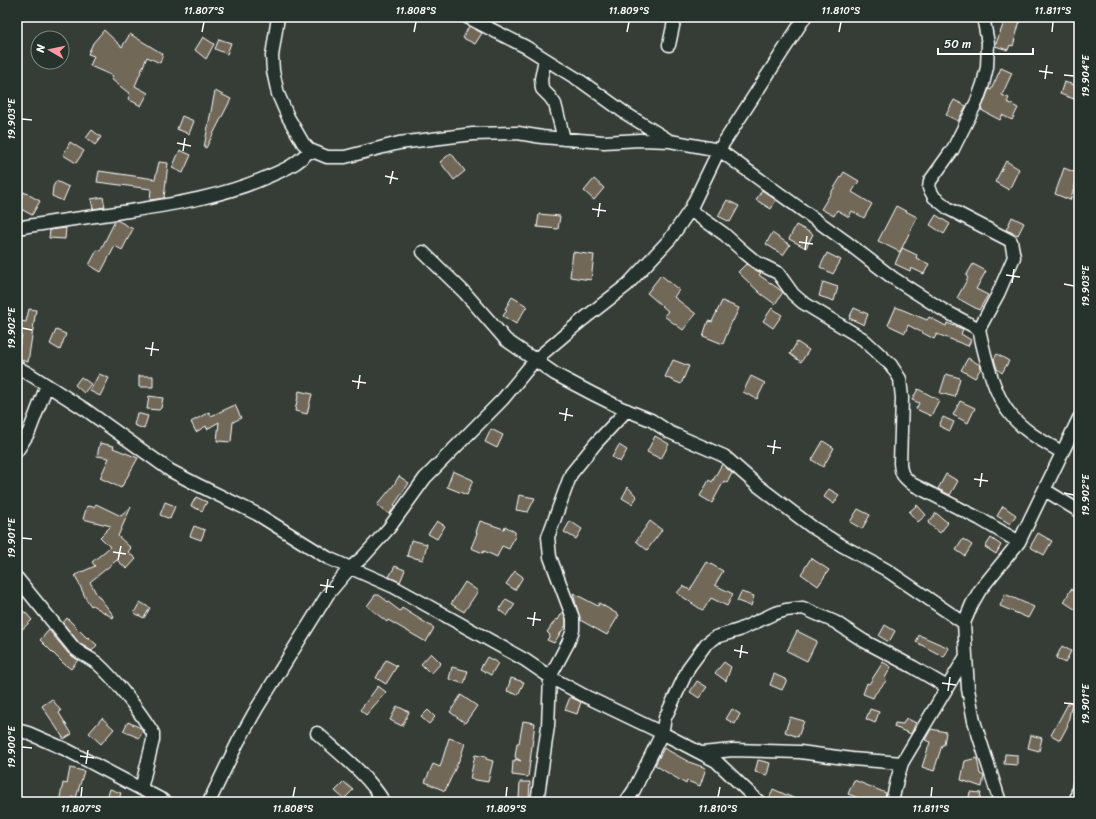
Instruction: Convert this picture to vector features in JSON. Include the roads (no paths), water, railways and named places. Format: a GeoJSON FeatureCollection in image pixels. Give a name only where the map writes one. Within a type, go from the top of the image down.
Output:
{"type":"FeatureCollection","features":[{"type":"Feature","properties":{"kind":"street"},"geometry":{"type":"LineString","coordinates":[[278,17],[272,56],[273,71],[278,94],[288,117],[303,143],[310,150],[327,157],[345,157],[399,143],[473,134],[518,133],[604,142],[640,140],[670,141],[719,150],[846,241],[893,278],[943,310],[978,329],[993,379],[1006,410],[1027,431],[1062,452]]}},
{"type":"Feature","properties":{"kind":"street"},"geometry":{"type":"LineString","coordinates":[[467,17],[526,47],[582,82],[625,113],[670,141]]}},
{"type":"Feature","properties":{"kind":"street"},"geometry":{"type":"LineString","coordinates":[[669,45],[675,17]]}},
{"type":"Feature","properties":{"kind":"street"},"geometry":{"type":"LineString","coordinates":[[209,802],[238,742],[257,708],[328,594],[350,568],[363,557],[389,528],[425,478],[475,428],[535,360],[627,285],[670,239],[690,210],[719,150],[805,17]]}},
{"type":"Feature","properties":{"kind":"street"},"geometry":{"type":"LineString","coordinates":[[978,329],[998,294],[1014,257],[1011,241],[949,209],[934,197],[929,185],[930,181],[953,149],[977,101],[987,67],[988,43],[984,22],[985,17]]}},
{"type":"Feature","properties":{"kind":"street"},"geometry":{"type":"LineString","coordinates":[[545,59],[541,79],[542,89],[555,104],[564,138]]}},
{"type":"Feature","properties":{"kind":"street"},"geometry":{"type":"LineString","coordinates":[[17,228],[166,205],[220,194],[248,186],[291,166],[304,157],[310,150]]}},
{"type":"Feature","properties":{"kind":"street"},"geometry":{"type":"LineString","coordinates":[[690,210],[724,234],[756,262],[778,273],[793,294],[802,302],[864,339],[891,365],[900,379],[902,398],[901,473],[912,484],[980,519],[1019,542]]}},
{"type":"Feature","properties":{"kind":"street"},"geometry":{"type":"LineString","coordinates":[[423,252],[465,293],[506,340],[555,374],[593,394],[651,420],[688,442],[724,456],[758,485],[812,527],[885,569],[964,622]]}},
{"type":"Feature","properties":{"kind":"street"},"geometry":{"type":"LineString","coordinates":[[17,367],[31,374],[86,410],[171,471],[256,514],[328,558],[394,587],[603,705],[716,761],[759,802]]}},
{"type":"Feature","properties":{"kind":"street"},"geometry":{"type":"LineString","coordinates":[[17,451],[29,432],[47,385]]}},
{"type":"Feature","properties":{"kind":"street"},"geometry":{"type":"LineString","coordinates":[[537,802],[548,726],[550,676],[568,643],[573,630],[573,618],[550,557],[548,537],[571,474],[596,443],[627,410]]}},
{"type":"Feature","properties":{"kind":"street"},"geometry":{"type":"LineString","coordinates":[[1000,802],[974,721],[968,689],[964,622],[980,590],[1019,542],[1079,418]]}},
{"type":"Feature","properties":{"kind":"street"},"geometry":{"type":"LineString","coordinates":[[1045,490],[1079,511]]}},
{"type":"Feature","properties":{"kind":"street"},"geometry":{"type":"LineString","coordinates":[[17,578],[74,648],[82,655],[96,662],[114,680],[153,733],[153,740],[140,789]]}},
{"type":"Feature","properties":{"kind":"street"},"geometry":{"type":"LineString","coordinates":[[626,802],[634,790],[662,733],[665,718],[689,667],[706,644],[716,637],[739,630],[772,614],[786,610],[803,608],[834,622],[864,641],[947,687]]}},
{"type":"Feature","properties":{"kind":"street"},"geometry":{"type":"LineString","coordinates":[[892,802],[902,763],[966,656]]}},
{"type":"Feature","properties":{"kind":"street"},"geometry":{"type":"LineString","coordinates":[[17,730],[28,732],[67,750],[166,802]]}},
{"type":"Feature","properties":{"kind":"street"},"geometry":{"type":"LineString","coordinates":[[317,733],[357,769],[375,788],[384,802]]}},
{"type":"Feature","properties":{"kind":"street"},"geometry":{"type":"LineString","coordinates":[[702,753],[733,750],[800,752],[852,759],[902,763]]}},
{"type":"Feature","properties":{"kind":"street"},"geometry":{"type":"LineString","coordinates":[[1076,802],[1079,785]]}}]}
